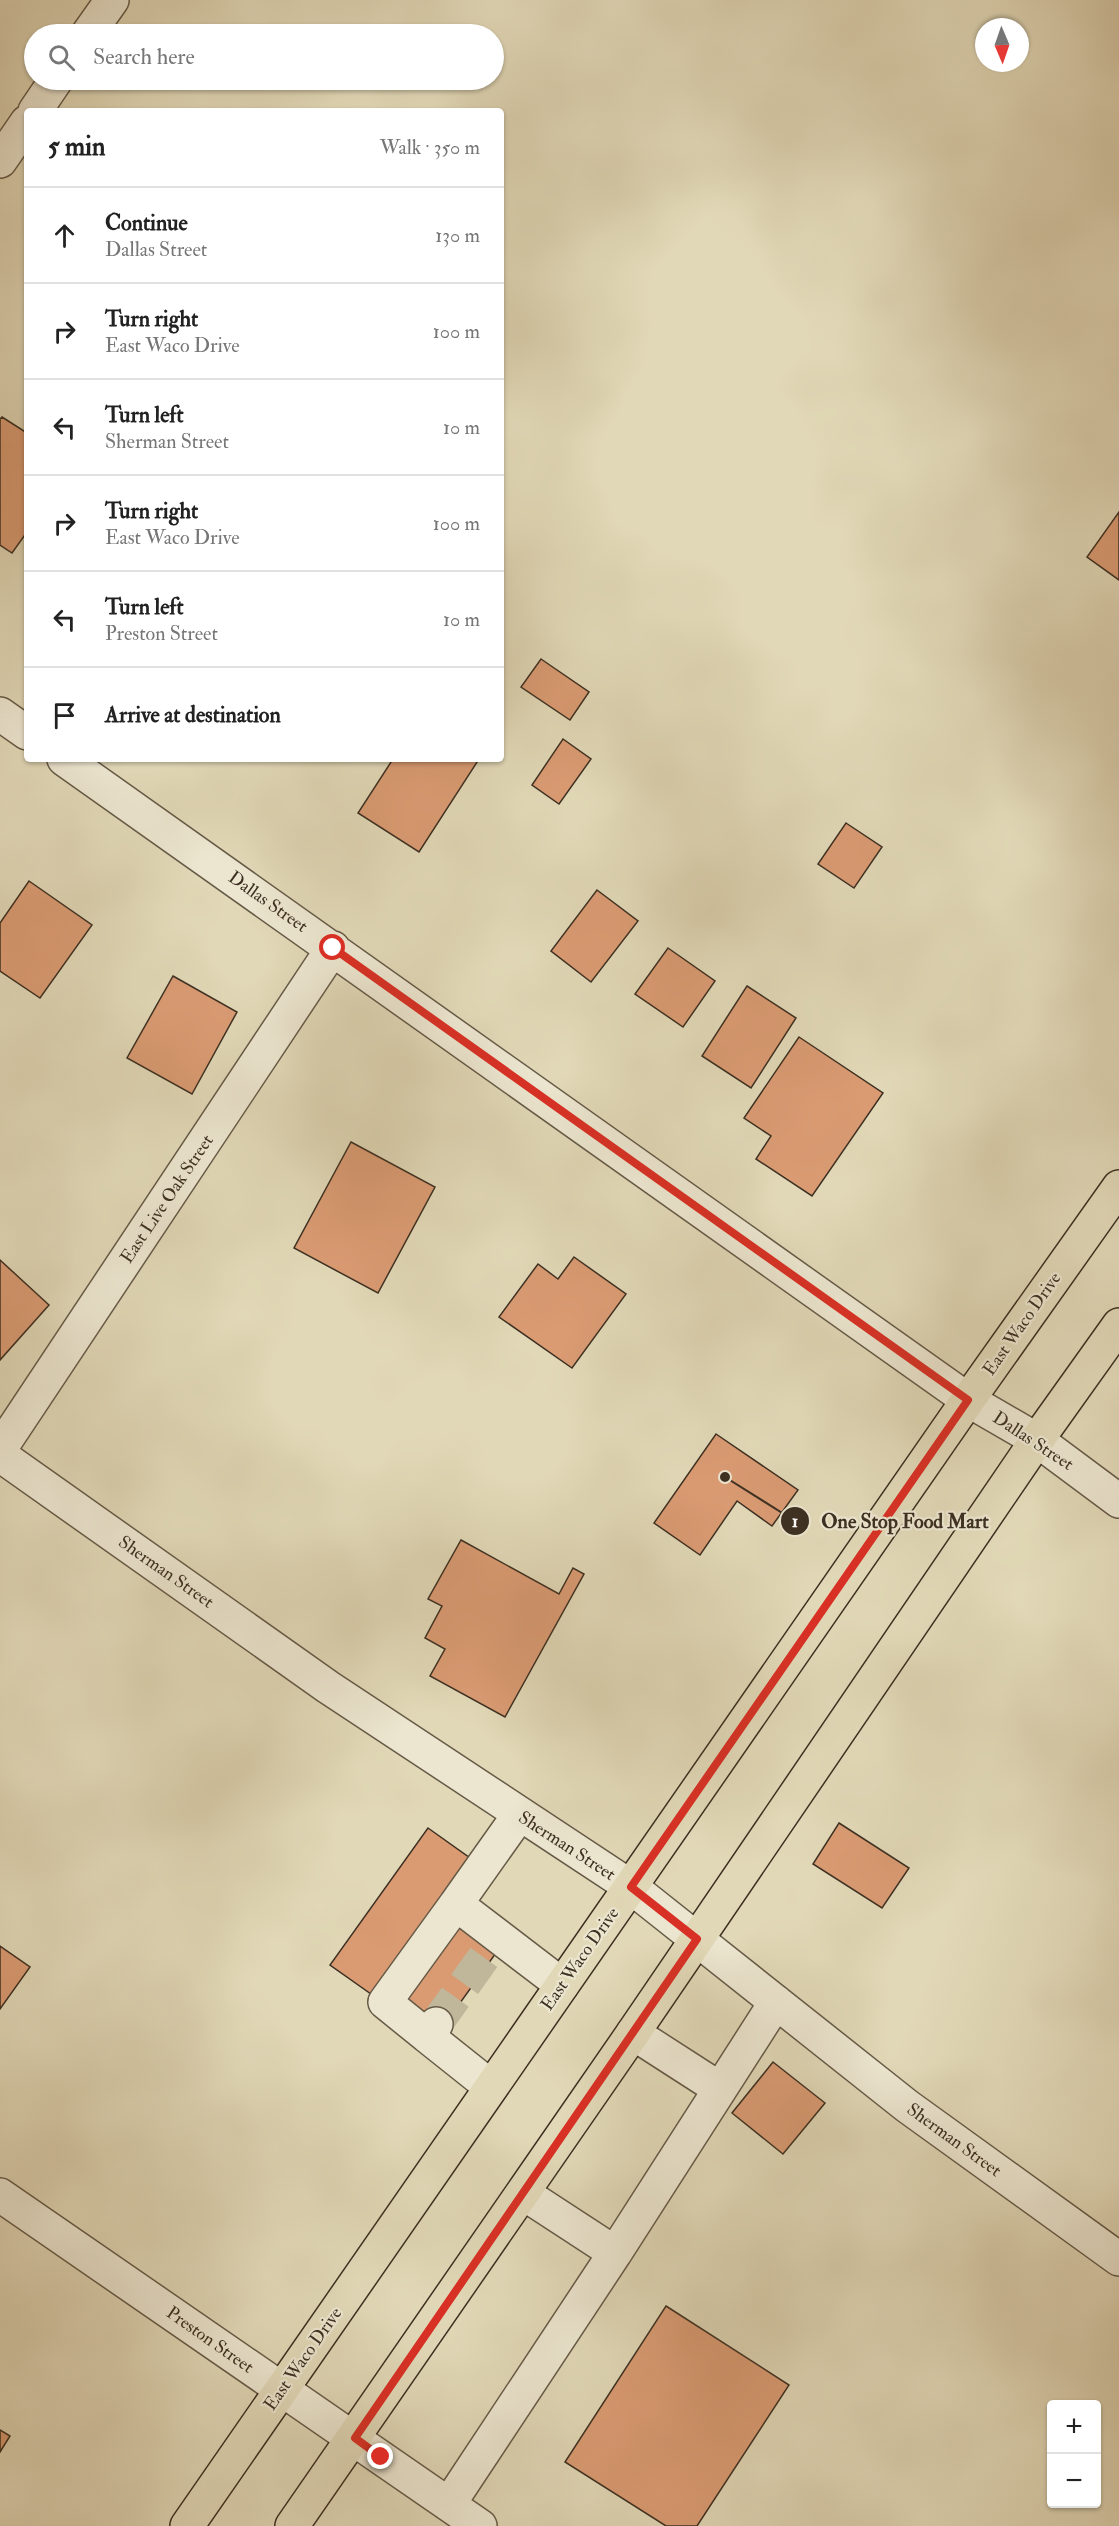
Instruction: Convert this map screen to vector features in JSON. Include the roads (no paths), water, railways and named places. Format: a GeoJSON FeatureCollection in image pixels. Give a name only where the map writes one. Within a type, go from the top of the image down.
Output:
{"type":"FeatureCollection","features":[{"type":"Feature","properties":{"kind":"main road","name":"East Waco Drive"},"geometry":{"type":"LineString","coordinates":[[187,2526],[968,1400],[1119,1187]]}},
{"type":"Feature","properties":{"kind":"main road"},"geometry":{"type":"LineString","coordinates":[[292,2526],[633,2033],[1037,1440],[1119,1325]]}},
{"type":"Feature","properties":{"kind":"street"},"geometry":{"type":"LineString","coordinates":[[95,24],[112,0]]}},
{"type":"Feature","properties":{"kind":"street"},"geometry":{"type":"LineString","coordinates":[[36,108],[49,90]]}},
{"type":"Feature","properties":{"kind":"street"},"geometry":{"type":"LineString","coordinates":[[0,160],[24,126]]}},
{"type":"Feature","properties":{"kind":"street"},"geometry":{"type":"LineString","coordinates":[[0,714],[24,731]]}},
{"type":"Feature","properties":{"kind":"street","name":"Dallas Street"},"geometry":{"type":"LineString","coordinates":[[68,762],[968,1400],[1037,1440],[1119,1501]]}},
{"type":"Feature","properties":{"kind":"street","name":"East Live Oak Street"},"geometry":{"type":"LineString","coordinates":[[0,1449],[333,948]]}},
{"type":"Feature","properties":{"kind":"street","name":"Sherman Street"},"geometry":{"type":"LineString","coordinates":[[0,1455],[328,1687],[631,1887],[907,2106],[1119,2259]]}},
{"type":"Feature","properties":{"kind":"street"},"geometry":{"type":"LineString","coordinates":[[491,2087],[432,2030],[385,2002],[519,1815]]}},
{"type":"Feature","properties":{"kind":"street"},"geometry":{"type":"LineString","coordinates":[[456,1904],[494,1943],[562,1985]]}},
{"type":"Feature","properties":{"kind":"street"},"geometry":{"type":"LineString","coordinates":[[449,2504],[615,2253],[776,2002]]}},
{"type":"Feature","properties":{"kind":"street"},"geometry":{"type":"LineString","coordinates":[[633,2033],[720,2089]]}},
{"type":"Feature","properties":{"kind":"street"},"geometry":{"type":"LineString","coordinates":[[523,2193],[615,2253]]}},
{"type":"Feature","properties":{"kind":"street","name":"Preston Street"},"geometry":{"type":"LineString","coordinates":[[0,2195],[480,2526]]}},
{"type":"Feature","properties":{"kind":"tunnel"},"geometry":{"type":"LineString","coordinates":[[436,2024],[490,1949]]}},
{"type":"Feature","properties":{"kind":"place","name":"One Stop Food Mart"},"geometry":{"type":"Point","coordinates":[725,1477]}}]}
